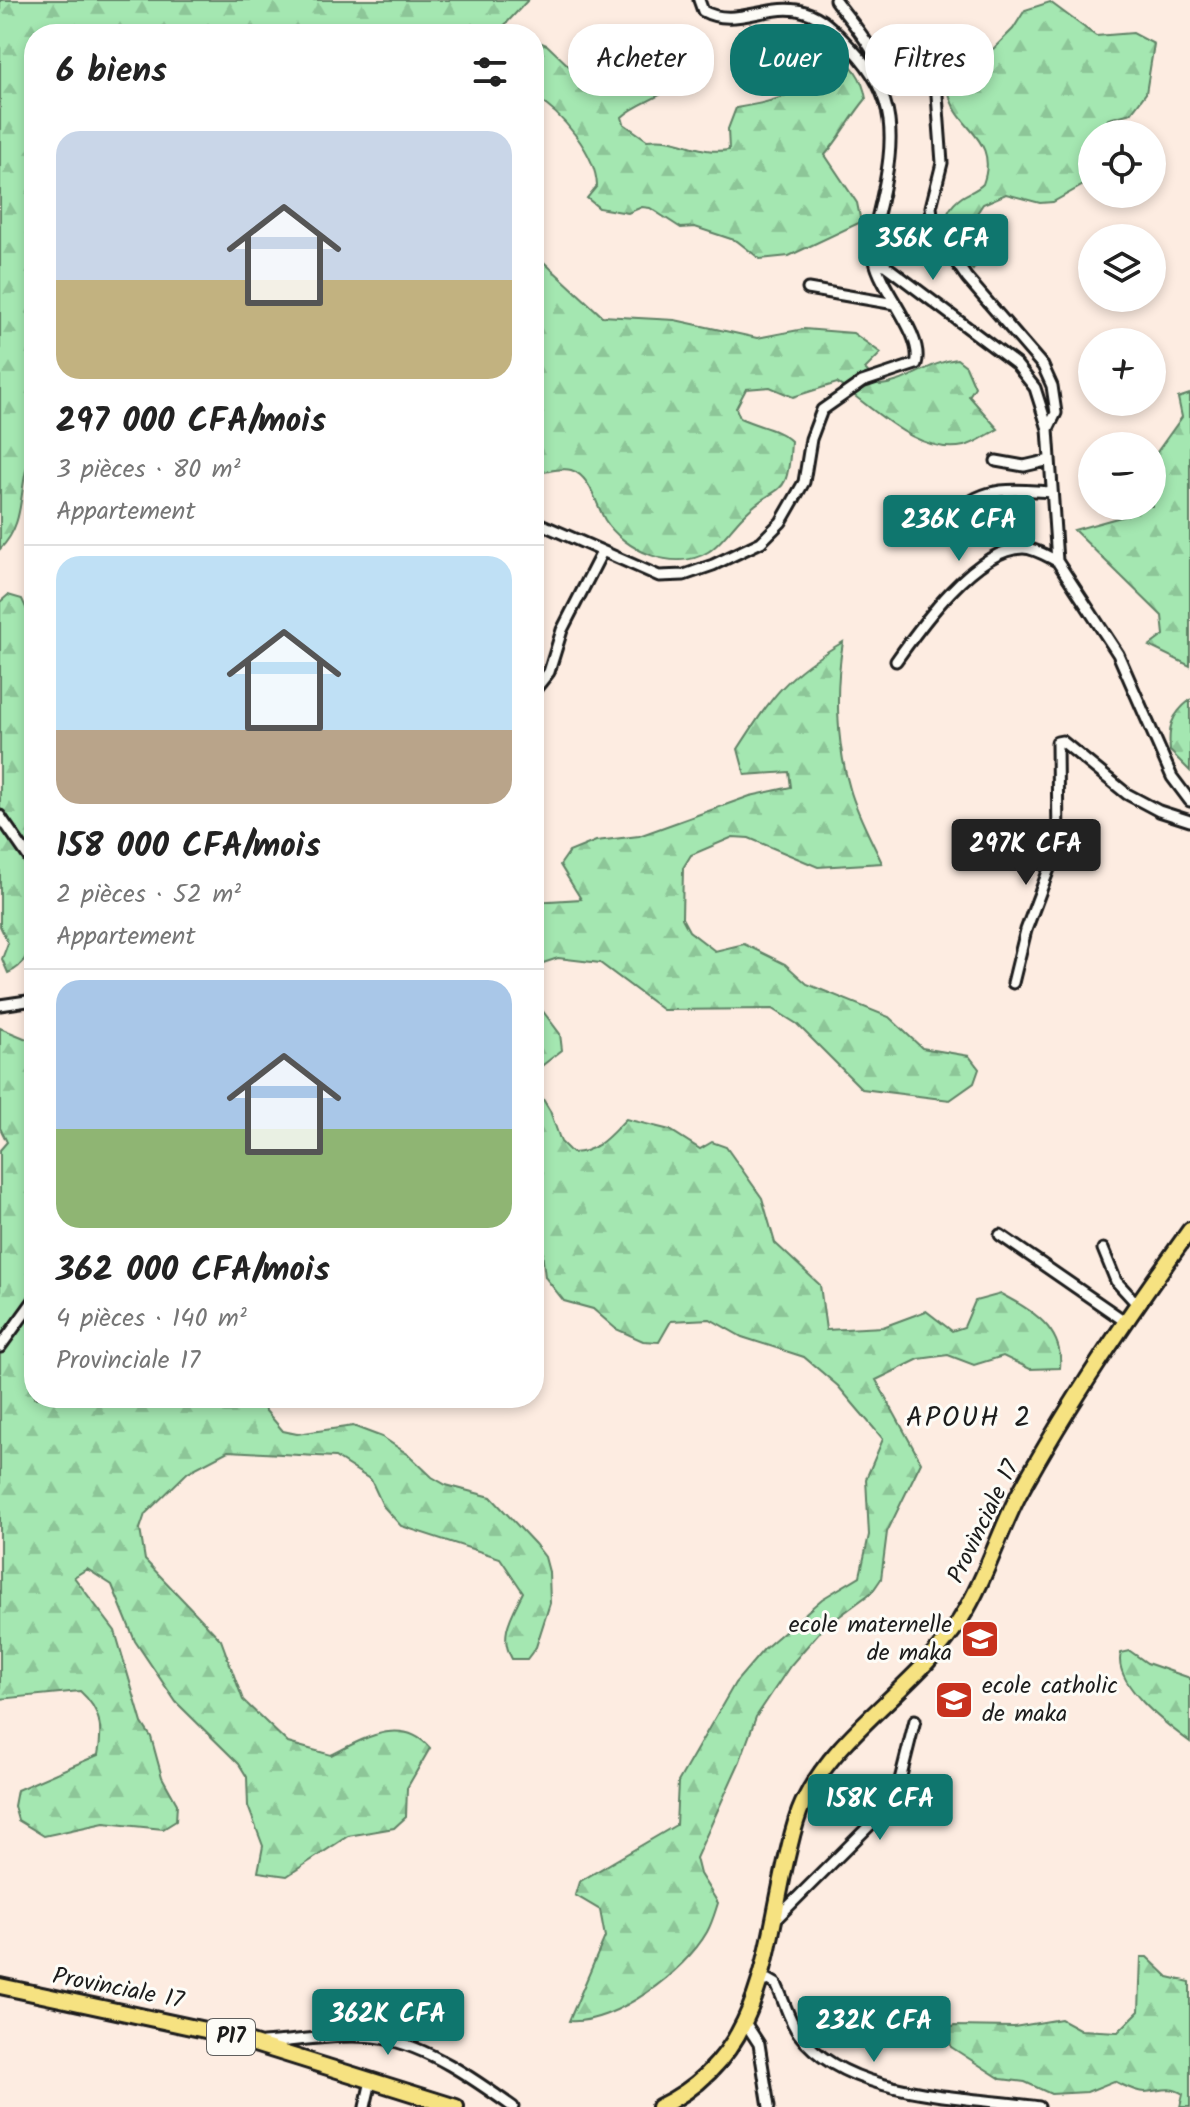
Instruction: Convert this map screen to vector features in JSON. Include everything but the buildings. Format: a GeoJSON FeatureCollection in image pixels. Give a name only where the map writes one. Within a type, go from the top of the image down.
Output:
{"type":"FeatureCollection","features":[{"type":"Feature","properties":{"kind":"main road","name":"Provinciale 17"},"geometry":{"type":"LineString","coordinates":[[659,2107],[682,2095],[718,2067],[746,2024],[794,1826],[817,1777],[933,1657],[960,1620],[1020,1492],[1137,1304],[1190,1230]]}},
{"type":"Feature","properties":{"kind":"main road","name":"Provinciale 17"},"geometry":{"type":"LineString","coordinates":[[0,1986],[182,2024],[456,2107]]}},
{"type":"Feature","properties":{"kind":"street"},"geometry":{"type":"LineString","coordinates":[[699,0],[703,11],[717,17],[781,9],[806,12],[837,34],[865,64]]}},
{"type":"Feature","properties":{"kind":"street"},"geometry":{"type":"LineString","coordinates":[[835,0],[865,40]]}},
{"type":"Feature","properties":{"kind":"street"},"geometry":{"type":"LineString","coordinates":[[544,526],[601,554],[659,576],[674,577],[713,565],[761,542],[781,522],[804,482],[811,439],[822,410],[862,382],[916,364],[917,352],[875,261],[872,235],[890,141],[885,96]]}},
{"type":"Feature","properties":{"kind":"street"},"geometry":{"type":"LineString","coordinates":[[937,96],[942,163],[931,219],[946,250],[967,278],[1043,366],[1052,386],[1056,413],[1048,429]]}},
{"type":"Feature","properties":{"kind":"street"},"geometry":{"type":"LineString","coordinates":[[875,261],[888,266],[1016,364],[1035,388],[1048,429],[1057,561],[1118,654],[1172,777],[1190,801]]}},
{"type":"Feature","properties":{"kind":"street"},"geometry":{"type":"LineString","coordinates":[[808,289],[895,304]]}},
{"type":"Feature","properties":{"kind":"street"},"geometry":{"type":"LineString","coordinates":[[996,461],[1024,466],[1050,460]]}},
{"type":"Feature","properties":{"kind":"street"},"geometry":{"type":"LineString","coordinates":[[937,530],[967,501],[982,495],[1017,490],[1052,492]]}},
{"type":"Feature","properties":{"kind":"street"},"geometry":{"type":"LineString","coordinates":[[896,661],[933,608],[987,562],[1011,550],[1025,548],[1057,561]]}},
{"type":"Feature","properties":{"kind":"street"},"geometry":{"type":"LineString","coordinates":[[544,678],[549,672],[562,630],[601,554]]}},
{"type":"Feature","properties":{"kind":"street"},"geometry":{"type":"LineString","coordinates":[[1013,983],[1026,930],[1058,845],[1055,790],[1057,742],[1062,741],[1141,802],[1190,821]]}},
{"type":"Feature","properties":{"kind":"street"},"geometry":{"type":"LineString","coordinates":[[0,816],[24,851]]}},
{"type":"Feature","properties":{"kind":"street"},"geometry":{"type":"LineString","coordinates":[[0,1005],[24,1001]]}},
{"type":"Feature","properties":{"kind":"street"},"geometry":{"type":"LineString","coordinates":[[1000,1235],[1126,1322]]}},
{"type":"Feature","properties":{"kind":"street"},"geometry":{"type":"LineString","coordinates":[[1103,1249],[1116,1281],[1137,1304]]}},
{"type":"Feature","properties":{"kind":"street"},"geometry":{"type":"LineString","coordinates":[[0,1347],[24,1314]]}},
{"type":"Feature","properties":{"kind":"street"},"geometry":{"type":"LineString","coordinates":[[772,1923],[895,1800],[915,1720]]}},
{"type":"Feature","properties":{"kind":"street"},"geometry":{"type":"LineString","coordinates":[[757,1984],[769,1980],[776,1984],[798,2033],[820,2054],[855,2074],[878,2084],[937,2095],[1039,2107]]}},
{"type":"Feature","properties":{"kind":"street"},"geometry":{"type":"LineString","coordinates":[[746,2024],[759,2044],[769,2107]]}},
{"type":"Feature","properties":{"kind":"street"},"geometry":{"type":"LineString","coordinates":[[256,2044],[352,2036],[380,2038],[442,2062],[513,2107]]}},
{"type":"Feature","properties":{"kind":"street"},"geometry":{"type":"LineString","coordinates":[[365,2107],[371,2081]]}},
{"type":"Feature","properties":{"kind":"green space"},"geometry":{"type":"Polygon","coordinates":[[[0,0],[528,0],[506,24],[24,24],[24,480],[15,526],[0,549],[0,0]]]}},
{"type":"Feature","properties":{"kind":"green space"},"geometry":{"type":"Polygon","coordinates":[[[1050,2],[1096,36],[1133,33],[1154,44],[1146,93],[1131,113],[1108,120],[1078,120],[1078,188],[1053,202],[1040,203],[1006,194],[983,204],[970,224],[979,260],[973,270],[951,244],[947,235],[947,215],[962,197],[983,184],[986,155],[982,144],[953,106],[950,96],[994,96],[994,48],[1013,29],[1025,10],[1050,2]]]}},
{"type":"Feature","properties":{"kind":"green space"},"geometry":{"type":"Polygon","coordinates":[[[544,44],[568,65],[568,96],[657,96],[622,117],[624,124],[647,140],[659,139],[717,151],[729,150],[728,129],[736,108],[785,96],[849,96],[849,65],[862,84],[866,99],[825,155],[857,203],[861,222],[789,256],[760,259],[737,241],[695,227],[681,228],[650,208],[642,207],[628,213],[599,208],[587,198],[597,186],[591,161],[576,136],[544,103],[544,44]]]}},
{"type":"Feature","properties":{"kind":"green space"},"geometry":{"type":"Polygon","coordinates":[[[544,262],[602,316],[675,320],[757,338],[804,329],[853,333],[881,353],[865,369],[880,385],[957,359],[966,366],[975,387],[969,396],[998,429],[968,445],[946,447],[912,437],[837,383],[793,397],[770,387],[746,389],[736,408],[740,418],[791,441],[784,483],[754,505],[708,552],[680,560],[651,555],[624,541],[605,520],[583,478],[571,470],[544,472],[544,262]]]}},
{"type":"Feature","properties":{"kind":"green space"},"geometry":{"type":"Polygon","coordinates":[[[1190,394],[1190,666],[1149,646],[1164,635],[1162,616],[1074,530],[1110,520],[1166,520],[1166,439],[1182,417],[1178,398],[1190,394]]]}},
{"type":"Feature","properties":{"kind":"green space"},"geometry":{"type":"Polygon","coordinates":[[[8,595],[22,599],[24,603],[24,959],[21,965],[8,973],[2,959],[8,943],[0,926],[0,602],[8,595]]]}},
{"type":"Feature","properties":{"kind":"green space"},"geometry":{"type":"Polygon","coordinates":[[[843,642],[838,697],[845,771],[860,817],[882,863],[818,867],[749,838],[733,837],[691,855],[683,868],[682,918],[689,931],[715,951],[744,944],[785,964],[807,984],[889,1017],[922,1048],[969,1056],[979,1069],[974,1083],[950,1100],[862,1089],[797,1024],[773,1009],[663,1010],[600,963],[558,958],[544,963],[544,901],[581,899],[560,865],[569,852],[596,841],[639,836],[750,796],[791,787],[789,772],[745,775],[738,749],[782,688],[843,642]]]}},
{"type":"Feature","properties":{"kind":"green space"},"geometry":{"type":"Polygon","coordinates":[[[1190,700],[1190,771],[1170,751],[1170,728],[1175,716],[1190,700]]]}},
{"type":"Feature","properties":{"kind":"green space"},"geometry":{"type":"Polygon","coordinates":[[[544,1013],[560,1034],[562,1050],[544,1064],[544,1013]]]}},
{"type":"Feature","properties":{"kind":"green space"},"geometry":{"type":"Polygon","coordinates":[[[0,1028],[24,1038],[24,1408],[263,1408],[283,1431],[297,1434],[353,1426],[382,1437],[446,1485],[491,1497],[545,1557],[550,1603],[536,1647],[527,1659],[512,1659],[506,1633],[523,1592],[500,1558],[401,1526],[383,1506],[371,1480],[335,1457],[228,1451],[188,1472],[145,1514],[140,1529],[145,1560],[221,1640],[243,1700],[288,1743],[331,1755],[369,1737],[395,1731],[419,1738],[430,1748],[407,1788],[406,1817],[394,1828],[348,1836],[287,1876],[258,1872],[263,1846],[248,1806],[247,1777],[239,1764],[176,1702],[135,1641],[112,1585],[87,1569],[74,1577],[115,1631],[142,1723],[151,1737],[162,1777],[177,1804],[176,1821],[163,1829],[104,1823],[44,1836],[18,1820],[14,1806],[17,1790],[98,1755],[100,1736],[96,1712],[80,1691],[0,1699],[0,1150],[7,1142],[0,1128],[0,1028]]]}},
{"type":"Feature","properties":{"kind":"green space"},"geometry":{"type":"Polygon","coordinates":[[[544,1101],[561,1142],[572,1153],[596,1146],[626,1119],[670,1130],[700,1149],[712,1142],[726,1147],[762,1198],[775,1243],[820,1285],[826,1330],[883,1327],[926,1311],[952,1331],[964,1327],[975,1301],[1001,1294],[1043,1322],[1057,1342],[1060,1354],[1060,1368],[1030,1369],[1003,1356],[974,1365],[948,1355],[919,1359],[876,1380],[921,1462],[887,1532],[881,1579],[872,1592],[821,1630],[790,1666],[756,1717],[740,1761],[696,1858],[700,1874],[718,1903],[709,1929],[697,1947],[666,1978],[627,2005],[587,2020],[569,2021],[605,1937],[600,1910],[575,1895],[579,1882],[676,1825],[678,1782],[735,1683],[764,1649],[822,1599],[860,1576],[869,1535],[866,1479],[883,1439],[838,1386],[804,1357],[742,1337],[710,1319],[671,1321],[659,1342],[643,1341],[616,1329],[593,1309],[564,1301],[545,1277],[544,1101]]]}},
{"type":"Feature","properties":{"kind":"green space"},"geometry":{"type":"Polygon","coordinates":[[[1130,1651],[1147,1663],[1190,1678],[1190,1742],[1156,1715],[1125,1678],[1120,1665],[1121,1653],[1130,1651]]]}},
{"type":"Feature","properties":{"kind":"green space"},"geometry":{"type":"Polygon","coordinates":[[[1141,1957],[1147,1957],[1168,1977],[1190,1982],[1190,2107],[1180,2107],[1183,2094],[1178,2091],[1141,2092],[1114,2081],[1087,2092],[1051,2094],[1025,2082],[1001,2079],[951,2047],[948,2029],[954,2026],[1014,2027],[1061,2019],[1081,2030],[1118,2032],[1139,2011],[1141,1957]]]}},
{"type":"Feature","properties":{"kind":"place","name":"ecole maternelle de maka"},"geometry":{"type":"Point","coordinates":[980,1639]}},
{"type":"Feature","properties":{"kind":"place","name":"ecole catholic de maka"},"geometry":{"type":"Point","coordinates":[954,1700]}},
{"type":"Feature","properties":{"kind":"district","name":"APOUH 2"},"geometry":{"type":"Point","coordinates":[969,1418]}}]}
